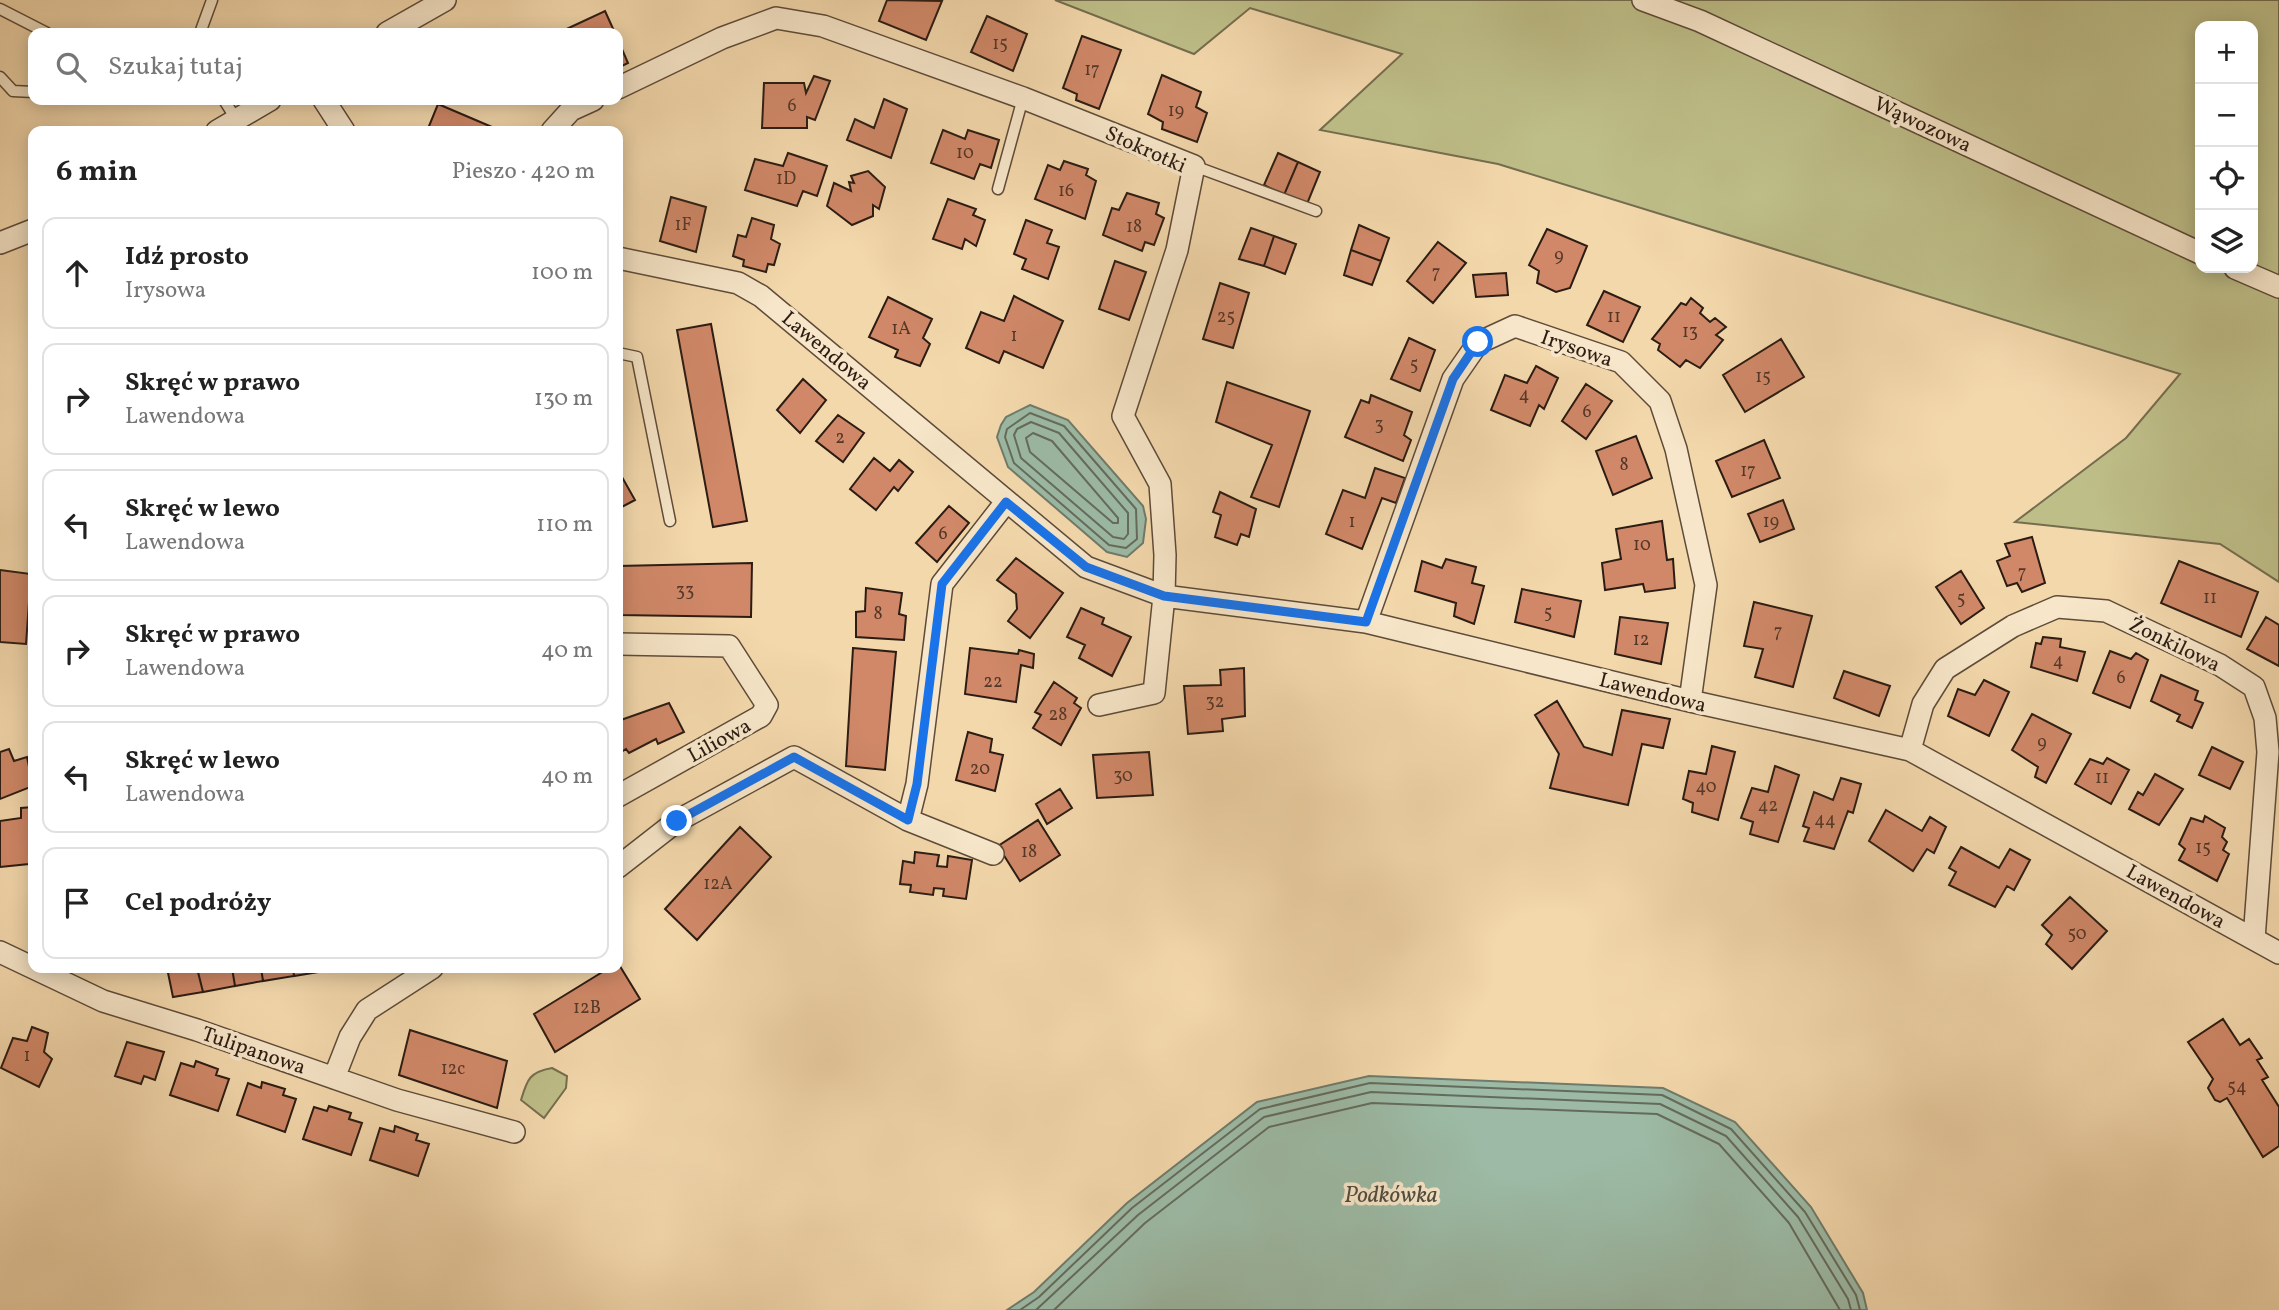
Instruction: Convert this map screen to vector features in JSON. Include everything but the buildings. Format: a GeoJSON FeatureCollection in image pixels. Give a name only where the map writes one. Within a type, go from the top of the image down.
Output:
{"type":"FeatureCollection","features":[{"type":"Feature","properties":{"kind":"street"},"geometry":{"type":"LineString","coordinates":[[396,28],[446,0]]}},
{"type":"Feature","properties":{"kind":"street","name":"Wąwozowa"},"geometry":{"type":"LineString","coordinates":[[1643,0],[1700,21],[2195,251]]}},
{"type":"Feature","properties":{"kind":"street","name":"Stokrotki"},"geometry":{"type":"LineString","coordinates":[[623,86],[722,38],[776,18],[823,26],[1023,98],[1194,166],[1177,250],[1123,416],[1160,484],[1165,555],[1164,596],[1154,694],[1099,705]]}},
{"type":"Feature","properties":{"kind":"street"},"geometry":{"type":"LineString","coordinates":[[225,126],[261,105]]}},
{"type":"Feature","properties":{"kind":"street"},"geometry":{"type":"LineString","coordinates":[[327,105],[341,126]]}},
{"type":"Feature","properties":{"kind":"street"},"geometry":{"type":"LineString","coordinates":[[557,126],[571,110],[582,105]]}},
{"type":"Feature","properties":{"kind":"street"},"geometry":{"type":"LineString","coordinates":[[0,243],[28,232]]}},
{"type":"Feature","properties":{"kind":"street","name":"Lawendowa"},"geometry":{"type":"LineString","coordinates":[[623,259],[738,284],[761,296],[1086,567],[1164,596],[1366,622],[1690,701],[1910,750],[2279,953]]}},
{"type":"Feature","properties":{"kind":"street"},"geometry":{"type":"LineString","coordinates":[[2247,273],[2279,287]]}},
{"type":"Feature","properties":{"kind":"street","name":"Irysowa"},"geometry":{"type":"LineString","coordinates":[[1366,622],[1453,379],[1478,342],[1515,326],[1621,362],[1660,401],[1676,449],[1706,585],[1690,701]]}},
{"type":"Feature","properties":{"kind":"street"},"geometry":{"type":"LineString","coordinates":[[908,820],[917,784],[942,584],[1006,502]]}},
{"type":"Feature","properties":{"kind":"street","name":"Żonkilowa"},"geometry":{"type":"LineString","coordinates":[[1910,750],[1923,704],[1945,668],[2013,626],[2057,607],[2106,611],[2220,665],[2254,687],[2265,718],[2268,752],[2254,939]]}},
{"type":"Feature","properties":{"kind":"street","name":"Liliowa"},"geometry":{"type":"LineString","coordinates":[[623,645],[729,646],[767,705],[761,716],[623,793]]}},
{"type":"Feature","properties":{"kind":"street"},"geometry":{"type":"LineString","coordinates":[[623,863],[677,821],[794,757],[908,820],[993,854]]}},
{"type":"Feature","properties":{"kind":"street","name":"Tulipanowa"},"geometry":{"type":"LineString","coordinates":[[0,952],[28,965]]}},
{"type":"Feature","properties":{"kind":"street","name":"Tulipanowa"},"geometry":{"type":"LineString","coordinates":[[44,973],[103,1001],[397,1100],[514,1132]]}},
{"type":"Feature","properties":{"kind":"street"},"geometry":{"type":"LineString","coordinates":[[334,1078],[351,1037],[367,1010],[393,990],[423,973]]}},
{"type":"Feature","properties":{"kind":"lane"},"geometry":{"type":"LineString","coordinates":[[202,28],[212,0]]}},
{"type":"Feature","properties":{"kind":"lane"},"geometry":{"type":"LineString","coordinates":[[1,13],[36,28]]}},
{"type":"Feature","properties":{"kind":"lane"},"geometry":{"type":"LineString","coordinates":[[0,77],[13,91],[28,92]]}},
{"type":"Feature","properties":{"kind":"lane"},"geometry":{"type":"LineString","coordinates":[[998,189],[1023,98]]}},
{"type":"Feature","properties":{"kind":"lane"},"geometry":{"type":"LineString","coordinates":[[227,105],[236,119]]}},
{"type":"Feature","properties":{"kind":"lane"},"geometry":{"type":"LineString","coordinates":[[1194,166],[1316,211]]}},
{"type":"Feature","properties":{"kind":"lane"},"geometry":{"type":"LineString","coordinates":[[623,354],[637,356],[670,521]]}},
{"type":"Feature","properties":{"kind":"green space"},"geometry":{"type":"Polygon","coordinates":[[[1055,0],[2279,0],[2279,582],[2220,544],[2015,522],[2126,438],[2180,374],[1498,164],[1320,130],[1402,54],[1250,8],[1194,54],[1055,0]]]}},
{"type":"Feature","properties":{"kind":"green space"},"geometry":{"type":"Polygon","coordinates":[[[552,1068],[567,1076],[566,1088],[544,1118],[521,1100],[530,1078],[538,1072],[552,1068]]]}},
{"type":"Feature","properties":{"kind":"water"},"geometry":{"type":"Polygon","coordinates":[[[1030,405],[1068,420],[1143,506],[1146,519],[1143,543],[1127,557],[1107,552],[1008,467],[997,437],[1001,425],[1006,417],[1030,405]]]}},
{"type":"Feature","properties":{"kind":"water","name":"Podkówka"},"geometry":{"type":"Polygon","coordinates":[[[1369,1076],[1663,1088],[1735,1122],[1811,1207],[1863,1293],[1867,1310],[1007,1310],[1034,1292],[1127,1203],[1257,1102],[1369,1076]]]}},
{"type":"Feature","properties":{"kind":"route"},"geometry":{"type":"LineString","coordinates":[[677,821],[794,757],[908,820],[917,784],[942,584],[1006,502],[1086,567],[1164,596],[1366,622],[1453,379],[1478,342]]}}]}
